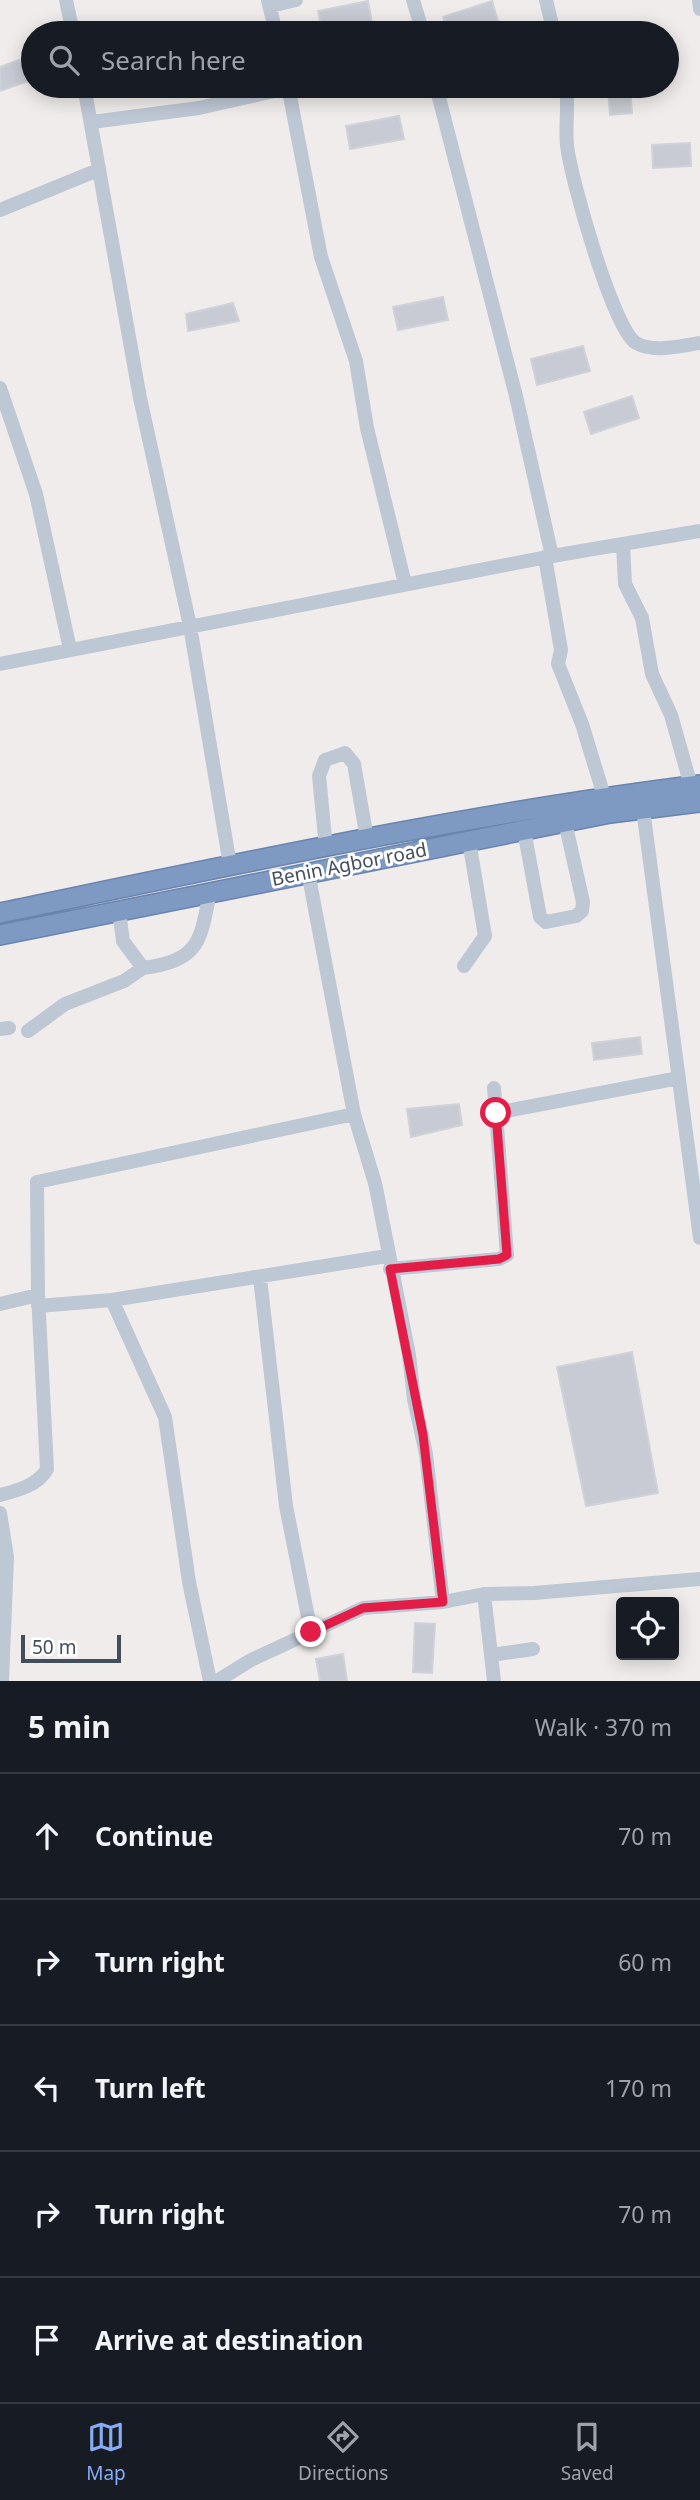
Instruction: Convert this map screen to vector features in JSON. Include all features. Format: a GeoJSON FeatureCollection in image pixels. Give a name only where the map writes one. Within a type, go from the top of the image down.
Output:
{"type":"FeatureCollection","features":[{"type":"Feature","properties":{"kind":"highway","name":"Benin Agbor road"},"geometry":{"type":"LineString","coordinates":[[0,914],[230,865],[604,796],[697,791]]}},
{"type":"Feature","properties":{"kind":"highway","name":"Benin Agbor road"},"geometry":{"type":"LineString","coordinates":[[0,935],[308,872],[643,809],[697,791]]}},
{"type":"Feature","properties":{"kind":"street"},"geometry":{"type":"LineString","coordinates":[[66,0],[70,21]]}},
{"type":"Feature","properties":{"kind":"street"},"geometry":{"type":"LineString","coordinates":[[273,21],[269,3],[296,0]]}},
{"type":"Feature","properties":{"kind":"street"},"geometry":{"type":"LineString","coordinates":[[413,0],[419,21]]}},
{"type":"Feature","properties":{"kind":"street"},"geometry":{"type":"LineString","coordinates":[[546,0],[551,21]]}},
{"type":"Feature","properties":{"kind":"street"},"geometry":{"type":"LineString","coordinates":[[699,0],[700,9]]}},
{"type":"Feature","properties":{"kind":"street"},"geometry":{"type":"LineString","coordinates":[[87,98],[140,398],[190,626],[230,865]]}},
{"type":"Feature","properties":{"kind":"street"},"geometry":{"type":"LineString","coordinates":[[92,121],[199,108],[241,98]]}},
{"type":"Feature","properties":{"kind":"street"},"geometry":{"type":"LineString","coordinates":[[290,98],[321,257],[356,361],[367,428],[405,584]]}},
{"type":"Feature","properties":{"kind":"street"},"geometry":{"type":"LineString","coordinates":[[439,98],[516,396],[549,556],[561,650],[558,664],[582,724],[604,796]]}},
{"type":"Feature","properties":{"kind":"street"},"geometry":{"type":"LineString","coordinates":[[566,98],[567,143],[575,187],[603,276],[627,334],[634,342],[658,348],[700,343]]}},
{"type":"Feature","properties":{"kind":"street"},"geometry":{"type":"LineString","coordinates":[[0,210],[98,170]]}},
{"type":"Feature","properties":{"kind":"street"},"geometry":{"type":"LineString","coordinates":[[0,388],[36,494],[70,649]]}},
{"type":"Feature","properties":{"kind":"street"},"geometry":{"type":"LineString","coordinates":[[0,664],[549,556],[700,531]]}},
{"type":"Feature","properties":{"kind":"street"},"geometry":{"type":"LineString","coordinates":[[623,544],[625,584],[642,618],[652,674],[671,715],[697,791]]}},
{"type":"Feature","properties":{"kind":"street"},"geometry":{"type":"LineString","coordinates":[[326,848],[318,776],[325,760],[345,753],[354,764],[367,839]]}},
{"type":"Feature","properties":{"kind":"street"},"geometry":{"type":"LineString","coordinates":[[643,809],[679,1077],[697,1186],[700,1238]]}},
{"type":"Feature","properties":{"kind":"street"},"geometry":{"type":"LineString","coordinates":[[524,830],[540,917],[546,922],[576,916],[582,911],[583,902],[565,822]]}},
{"type":"Feature","properties":{"kind":"street"},"geometry":{"type":"LineString","coordinates":[[464,966],[485,936],[470,841]]}},
{"type":"Feature","properties":{"kind":"street"},"geometry":{"type":"LineString","coordinates":[[308,872],[354,1114],[372,1170],[423,1435],[443,1602]]}},
{"type":"Feature","properties":{"kind":"street"},"geometry":{"type":"LineString","coordinates":[[28,1031],[65,1004],[124,981],[144,968],[166,965],[186,956],[201,938],[210,892]]}},
{"type":"Feature","properties":{"kind":"street"},"geometry":{"type":"LineString","coordinates":[[119,911],[123,941],[144,968]]}},
{"type":"Feature","properties":{"kind":"street"},"geometry":{"type":"LineString","coordinates":[[496,1113],[679,1077]]}},
{"type":"Feature","properties":{"kind":"street"},"geometry":{"type":"LineString","coordinates":[[0,1304],[112,1300],[389,1262],[499,1259],[507,1255],[494,1088]]}},
{"type":"Feature","properties":{"kind":"street"},"geometry":{"type":"LineString","coordinates":[[0,1495],[19,1490],[44,1475],[47,1469],[35,1192],[41,1179],[197,1150],[354,1114]]}},
{"type":"Feature","properties":{"kind":"street"},"geometry":{"type":"LineString","coordinates":[[260,1278],[286,1506],[311,1632]]}},
{"type":"Feature","properties":{"kind":"street"},"geometry":{"type":"LineString","coordinates":[[112,1300],[165,1417],[189,1582],[210,1681]]}},
{"type":"Feature","properties":{"kind":"street"},"geometry":{"type":"LineString","coordinates":[[0,1514],[7,1557],[2,1681]]}},
{"type":"Feature","properties":{"kind":"street"},"geometry":{"type":"LineString","coordinates":[[218,1681],[251,1660],[363,1608],[443,1602],[484,1594],[534,1593],[700,1579]]}},
{"type":"Feature","properties":{"kind":"street"},"geometry":{"type":"LineString","coordinates":[[484,1594],[494,1681]]}},
{"type":"Feature","properties":{"kind":"street"},"geometry":{"type":"LineString","coordinates":[[491,1655],[533,1649]]}},
{"type":"Feature","properties":{"kind":"building"},"geometry":{"type":"Polygon","coordinates":[[[368,1],[372,21],[320,21],[318,11],[368,1]]]}},
{"type":"Feature","properties":{"kind":"building"},"geometry":{"type":"Polygon","coordinates":[[[492,1],[498,21],[444,21],[443,17],[492,1]]]}},
{"type":"Feature","properties":{"kind":"building"},"geometry":{"type":"Polygon","coordinates":[[[19,60],[21,84],[0,91],[0,67],[19,60]]]}},
{"type":"Feature","properties":{"kind":"building"},"geometry":{"type":"Polygon","coordinates":[[[609,98],[631,98],[632,113],[610,115],[609,98]]]}},
{"type":"Feature","properties":{"kind":"building"},"geometry":{"type":"Polygon","coordinates":[[[399,116],[404,139],[350,149],[346,126],[399,116]]]}},
{"type":"Feature","properties":{"kind":"building"},"geometry":{"type":"Polygon","coordinates":[[[690,143],[691,166],[653,168],[652,145],[690,143]]]}},
{"type":"Feature","properties":{"kind":"building"},"geometry":{"type":"Polygon","coordinates":[[[443,297],[448,320],[398,330],[393,307],[443,297]]]}},
{"type":"Feature","properties":{"kind":"building"},"geometry":{"type":"Polygon","coordinates":[[[233,303],[239,321],[188,331],[186,314],[233,303]]]}},
{"type":"Feature","properties":{"kind":"building"},"geometry":{"type":"Polygon","coordinates":[[[583,346],[590,371],[537,385],[531,359],[583,346]]]}},
{"type":"Feature","properties":{"kind":"building"},"geometry":{"type":"Polygon","coordinates":[[[632,396],[639,418],[591,434],[584,412],[632,396]]]}},
{"type":"Feature","properties":{"kind":"building"},"geometry":{"type":"Polygon","coordinates":[[[640,1037],[642,1054],[594,1060],[592,1043],[640,1037]]]}},
{"type":"Feature","properties":{"kind":"building"},"geometry":{"type":"Polygon","coordinates":[[[459,1104],[462,1125],[411,1137],[407,1109],[459,1104]]]}},
{"type":"Feature","properties":{"kind":"building"},"geometry":{"type":"Polygon","coordinates":[[[632,1352],[658,1493],[586,1506],[557,1367],[632,1352]]]}},
{"type":"Feature","properties":{"kind":"building"},"geometry":{"type":"Polygon","coordinates":[[[415,1623],[435,1624],[432,1673],[413,1672],[415,1623]]]}},
{"type":"Feature","properties":{"kind":"building"},"geometry":{"type":"Polygon","coordinates":[[[343,1654],[347,1681],[320,1681],[316,1659],[343,1654]]]}},
{"type":"Feature","properties":{"kind":"route"},"geometry":{"type":"LineString","coordinates":[[311,1632],[363,1608],[443,1602],[423,1435],[390,1269],[499,1259],[507,1255],[509,1247],[496,1113]]}}]}
